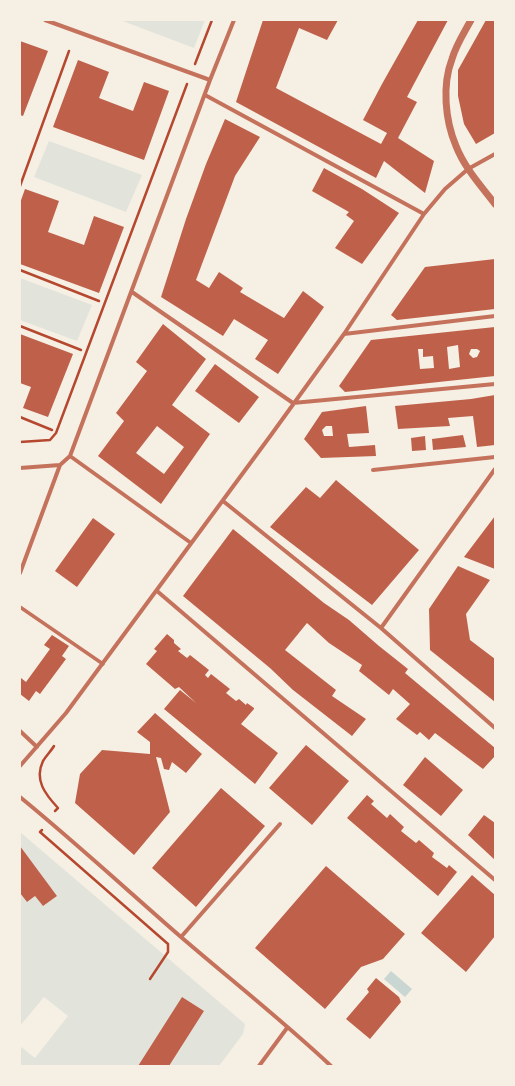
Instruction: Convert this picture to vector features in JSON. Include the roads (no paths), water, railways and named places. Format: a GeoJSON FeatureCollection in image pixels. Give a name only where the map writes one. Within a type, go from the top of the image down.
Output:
{"type":"FeatureCollection","features":[{"type":"Feature","properties":{"kind":"street"},"geometry":{"type":"LineString","coordinates":[[45,20],[210,80]]}},
{"type":"Feature","properties":{"kind":"street"},"geometry":{"type":"LineString","coordinates":[[20,573],[60,465],[70,456],[210,80],[234,20]]}},
{"type":"Feature","properties":{"kind":"street"},"geometry":{"type":"LineString","coordinates":[[471,20],[452,58],[447,75],[445,92],[447,108],[456,146],[468,169],[495,204]]}},
{"type":"Feature","properties":{"kind":"street"},"geometry":{"type":"LineString","coordinates":[[205,95],[424,214]]}},
{"type":"Feature","properties":{"kind":"street"},"geometry":{"type":"LineString","coordinates":[[20,766],[66,713],[223,501],[344,334],[424,214],[445,189],[468,169],[495,154]]}},
{"type":"Feature","properties":{"kind":"street"},"geometry":{"type":"LineString","coordinates":[[132,292],[293,403],[495,384]]}},
{"type":"Feature","properties":{"kind":"street"},"geometry":{"type":"LineString","coordinates":[[344,334],[495,316]]}},
{"type":"Feature","properties":{"kind":"street"},"geometry":{"type":"LineString","coordinates":[[70,456],[191,543]]}},
{"type":"Feature","properties":{"kind":"street"},"geometry":{"type":"LineString","coordinates":[[373,470],[495,457]]}},
{"type":"Feature","properties":{"kind":"street"},"geometry":{"type":"LineString","coordinates":[[20,468],[60,465]]}},
{"type":"Feature","properties":{"kind":"street"},"geometry":{"type":"LineString","coordinates":[[381,628],[495,469]]}},
{"type":"Feature","properties":{"kind":"street"},"geometry":{"type":"LineString","coordinates":[[223,501],[381,628],[495,728]]}},
{"type":"Feature","properties":{"kind":"street"},"geometry":{"type":"LineString","coordinates":[[157,591],[495,880]]}},
{"type":"Feature","properties":{"kind":"street"},"geometry":{"type":"LineString","coordinates":[[20,607],[103,664]]}},
{"type":"Feature","properties":{"kind":"street"},"geometry":{"type":"LineString","coordinates":[[20,731],[37,747]]}},
{"type":"Feature","properties":{"kind":"street"},"geometry":{"type":"LineString","coordinates":[[20,797],[330,1066]]}},
{"type":"Feature","properties":{"kind":"street"},"geometry":{"type":"LineString","coordinates":[[181,937],[280,824]]}},
{"type":"Feature","properties":{"kind":"street"},"geometry":{"type":"LineString","coordinates":[[259,1066],[287,1028]]}}]}
